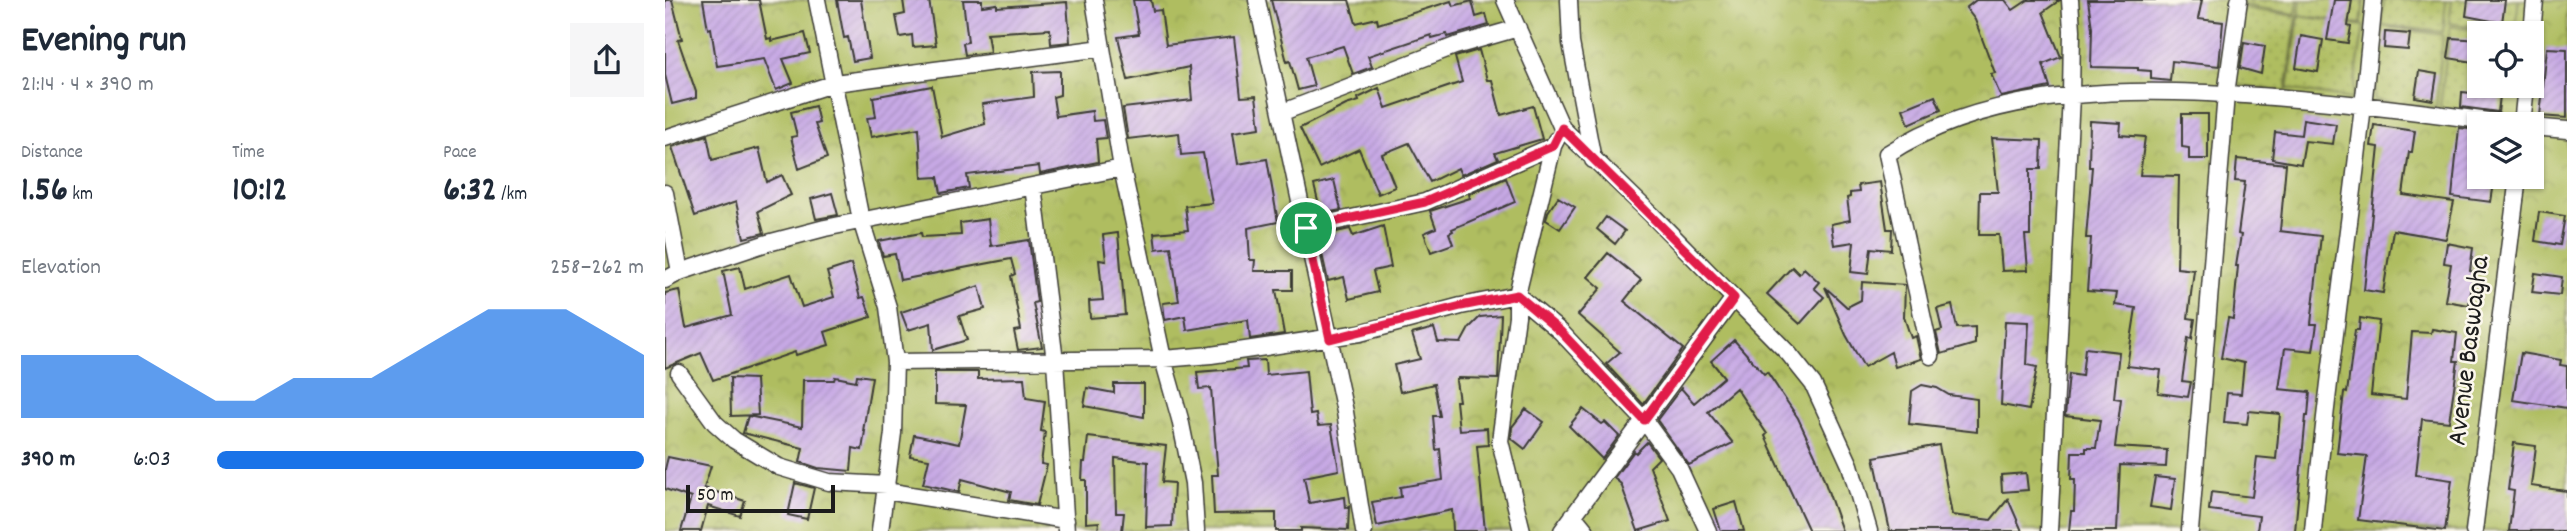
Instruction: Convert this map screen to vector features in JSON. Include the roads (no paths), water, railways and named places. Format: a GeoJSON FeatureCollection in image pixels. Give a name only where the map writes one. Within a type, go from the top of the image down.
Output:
{"type":"FeatureCollection","features":[{"type":"Feature","properties":{"kind":"street"},"geometry":{"type":"LineString","coordinates":[[817,0],[861,220],[888,307],[895,362],[893,433],[880,531]]}},
{"type":"Feature","properties":{"kind":"street"},"geometry":{"type":"LineString","coordinates":[[1094,0],[1122,168],[1163,359],[1191,470],[1196,531]]}},
{"type":"Feature","properties":{"kind":"street"},"geometry":{"type":"LineString","coordinates":[[1257,0],[1330,339],[1357,476],[1364,531]]}},
{"type":"Feature","properties":{"kind":"street"},"geometry":{"type":"LineString","coordinates":[[1505,0],[1562,128],[1789,354],[1813,384],[1850,465],[1869,531]]}},
{"type":"Feature","properties":{"kind":"street"},"geometry":{"type":"LineString","coordinates":[[1569,0],[1571,43],[1593,160]]}},
{"type":"Feature","properties":{"kind":"street"},"geometry":{"type":"LineString","coordinates":[[2049,531],[2071,96],[2070,0]]}},
{"type":"Feature","properties":{"kind":"street"},"geometry":{"type":"LineString","coordinates":[[2190,531],[2226,94],[2239,0]]}},
{"type":"Feature","properties":{"kind":"street"},"geometry":{"type":"LineString","coordinates":[[2312,531],[2364,104],[2374,0]]}},
{"type":"Feature","properties":{"kind":"street"},"geometry":{"type":"LineString","coordinates":[[2533,21],[2535,0]]}},
{"type":"Feature","properties":{"kind":"street"},"geometry":{"type":"LineString","coordinates":[[1283,112],[1446,50],[1518,28]]}},
{"type":"Feature","properties":{"kind":"street"},"geometry":{"type":"LineString","coordinates":[[665,138],[835,83],[1102,48]]}},
{"type":"Feature","properties":{"kind":"street"},"geometry":{"type":"LineString","coordinates":[[1931,356],[1887,154],[1939,126],[1993,109],[2071,96],[2148,92],[2226,94],[2364,104],[2467,118]]}},
{"type":"Feature","properties":{"kind":"street"},"geometry":{"type":"LineString","coordinates":[[1523,531],[1500,441],[1517,316],[1517,295],[1553,146],[1562,128]]}},
{"type":"Feature","properties":{"kind":"street"},"geometry":{"type":"LineString","coordinates":[[2544,128],[2567,130]]}},
{"type":"Feature","properties":{"kind":"street"},"geometry":{"type":"LineString","coordinates":[[1306,228],[1425,202],[1553,146]]}},
{"type":"Feature","properties":{"kind":"street"},"geometry":{"type":"LineString","coordinates":[[665,193],[672,276],[764,244],[861,220],[1122,168]]}},
{"type":"Feature","properties":{"kind":"street"},"geometry":{"type":"LineString","coordinates":[[679,373],[715,424],[734,440],[779,467],[829,482],[886,488],[1066,526],[1055,361],[1033,186]]}},
{"type":"Feature","properties":{"kind":"street","name":"Avenue Baswagha"},"geometry":{"type":"LineString","coordinates":[[2474,531],[2517,189]]}},
{"type":"Feature","properties":{"kind":"street"},"geometry":{"type":"LineString","coordinates":[[895,362],[1163,359],[1211,355],[1330,339],[1472,303],[1517,295]]}},
{"type":"Feature","properties":{"kind":"street"},"geometry":{"type":"LineString","coordinates":[[1517,295],[1561,332],[1644,420],[1679,468],[1708,531]]}},
{"type":"Feature","properties":{"kind":"street"},"geometry":{"type":"LineString","coordinates":[[1562,531],[1734,298]]}},
{"type":"Feature","properties":{"kind":"street"},"geometry":{"type":"LineString","coordinates":[[1573,515],[1585,531]]}}]}
